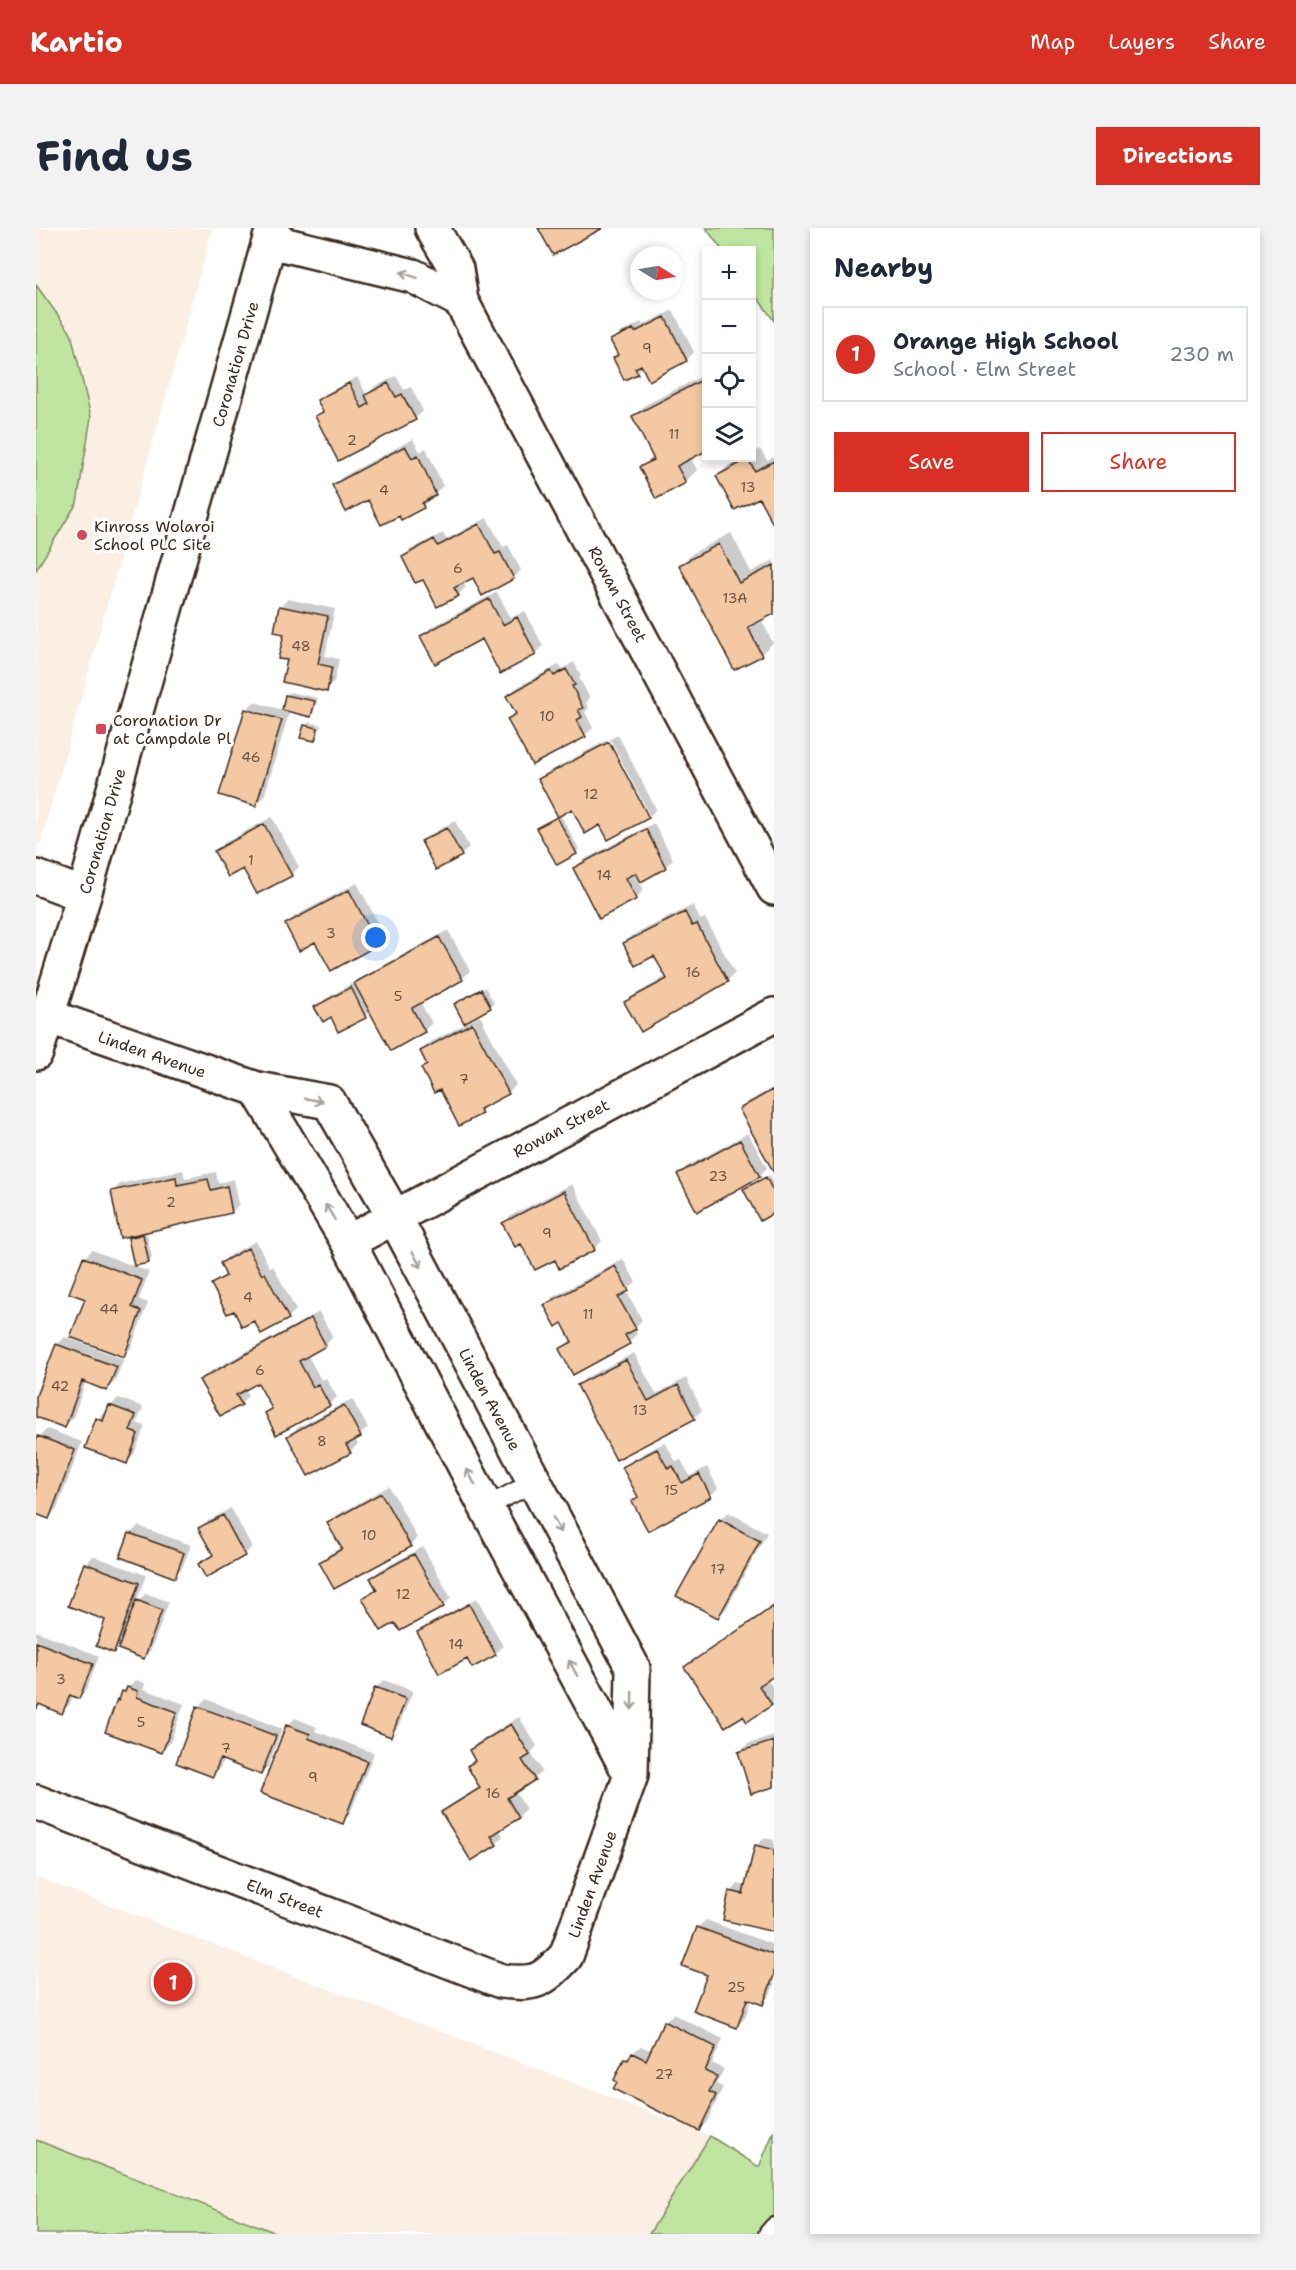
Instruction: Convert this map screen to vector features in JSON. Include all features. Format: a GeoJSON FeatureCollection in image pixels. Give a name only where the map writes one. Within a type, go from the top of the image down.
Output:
{"type":"FeatureCollection","features":[{"type":"Feature","properties":{"kind":"street","name":"Rowan Street"},"geometry":{"type":"LineString","coordinates":[[432,228],[456,269],[461,302],[774,888]]}},
{"type":"Feature","properties":{"kind":"street"},"geometry":{"type":"LineString","coordinates":[[271,234],[413,276],[461,302]]}},
{"type":"Feature","properties":{"kind":"street","name":"Coronation Drive"},"geometry":{"type":"LineString","coordinates":[[36,1053],[84,895],[271,234]]}},
{"type":"Feature","properties":{"kind":"street"},"geometry":{"type":"LineString","coordinates":[[36,877],[84,895]]}},
{"type":"Feature","properties":{"kind":"street","name":"Rowan Street"},"geometry":{"type":"LineString","coordinates":[[348,1242],[774,1015]]}},
{"type":"Feature","properties":{"kind":"street","name":"Linden Avenue"},"geometry":{"type":"LineString","coordinates":[[47,1016],[257,1089],[329,1102],[394,1216],[633,1668],[631,1775],[566,1956],[552,1972],[537,1981]]}},
{"type":"Feature","properties":{"kind":"street"},"geometry":{"type":"LineString","coordinates":[[257,1089],[348,1242],[486,1507],[631,1775]]}},
{"type":"Feature","properties":{"kind":"street","name":"Elm Street"},"geometry":{"type":"LineString","coordinates":[[36,1802],[501,1981],[518,1983],[537,1981]]}},
{"type":"Feature","properties":{"kind":"lane"},"geometry":{"type":"LineString","coordinates":[[486,1507],[534,1482]]}},
{"type":"Feature","properties":{"kind":"lane"},"geometry":{"type":"LineString","coordinates":[[768,2234],[774,2227]]}},
{"type":"Feature","properties":{"kind":"shaded area","name":"Kinross Wolaroi School PLC Site"},"geometry":{"type":"Polygon","coordinates":[[[36,228],[213,228],[40,844],[36,842],[36,228]]]}},
{"type":"Feature","properties":{"kind":"shaded area"},"geometry":{"type":"Polygon","coordinates":[[[36,1877],[710,2136],[649,2234],[36,2234],[36,1877]]]}},
{"type":"Feature","properties":{"kind":"green space"},"geometry":{"type":"Polygon","coordinates":[[[706,228],[774,228],[774,321],[756,296],[756,246],[719,246],[706,228]]]}},
{"type":"Feature","properties":{"kind":"green space"},"geometry":{"type":"Polygon","coordinates":[[[36,285],[71,333],[91,417],[77,503],[36,570],[36,285]]]}},
{"type":"Feature","properties":{"kind":"green space"},"geometry":{"type":"Polygon","coordinates":[[[774,2131],[774,2234],[649,2234],[710,2136],[759,2167],[774,2131]]]}},
{"type":"Feature","properties":{"kind":"green space"},"geometry":{"type":"Polygon","coordinates":[[[36,2140],[279,2234],[36,2234],[36,2140]]]}},
{"type":"Feature","properties":{"kind":"building"},"geometry":{"type":"Polygon","coordinates":[[[538,228],[603,228],[553,255],[538,228]]]}},
{"type":"Feature","properties":{"kind":"building"},"geometry":{"type":"Polygon","coordinates":[[[665,317],[687,361],[649,381],[641,365],[635,368],[638,374],[624,380],[613,358],[618,355],[610,340],[633,329],[635,332],[665,317]]]}},
{"type":"Feature","properties":{"kind":"building"},"geometry":{"type":"Polygon","coordinates":[[[702,380],[702,453],[677,466],[686,483],[656,499],[639,467],[654,460],[632,416],[702,380]]]}},
{"type":"Feature","properties":{"kind":"building"},"geometry":{"type":"Polygon","coordinates":[[[349,383],[362,408],[369,404],[365,395],[388,383],[396,397],[402,394],[416,420],[338,461],[315,416],[323,412],[317,400],[349,383]]]}},
{"type":"Feature","properties":{"kind":"building"},"geometry":{"type":"Polygon","coordinates":[[[405,446],[412,458],[418,455],[436,495],[422,503],[424,508],[401,520],[399,516],[381,525],[368,500],[346,512],[332,485],[405,446]]]}},
{"type":"Feature","properties":{"kind":"building"},"geometry":{"type":"Polygon","coordinates":[[[774,461],[774,526],[759,498],[734,510],[716,476],[742,462],[750,462],[755,471],[774,461]]]}},
{"type":"Feature","properties":{"kind":"building"},"geometry":{"type":"Polygon","coordinates":[[[479,524],[495,554],[500,552],[514,579],[482,596],[473,578],[454,588],[459,596],[437,607],[423,580],[415,583],[402,557],[434,539],[438,546],[479,524]]]}},
{"type":"Feature","properties":{"kind":"building"},"geometry":{"type":"Polygon","coordinates":[[[719,544],[739,583],[774,565],[774,614],[748,627],[762,656],[734,670],[679,565],[719,544]]]}},
{"type":"Feature","properties":{"kind":"building"},"geometry":{"type":"Polygon","coordinates":[[[489,599],[503,625],[517,617],[536,655],[500,674],[482,639],[435,664],[420,636],[489,599]]]}},
{"type":"Feature","properties":{"kind":"building"},"geometry":{"type":"Polygon","coordinates":[[[279,606],[328,616],[318,664],[332,667],[327,692],[282,682],[287,660],[278,659],[284,634],[274,632],[279,606]]]}},
{"type":"Feature","properties":{"kind":"building"},"geometry":{"type":"Polygon","coordinates":[[[566,669],[575,685],[572,686],[583,708],[578,710],[582,717],[577,720],[586,737],[532,765],[507,719],[516,714],[506,696],[551,671],[554,676],[566,669]]]}},
{"type":"Feature","properties":{"kind":"building"},"geometry":{"type":"Polygon","coordinates":[[[285,695],[315,701],[311,717],[282,710],[285,695]]]}},
{"type":"Feature","properties":{"kind":"building"},"geometry":{"type":"Polygon","coordinates":[[[245,709],[282,720],[256,806],[219,795],[245,709]]]}},
{"type":"Feature","properties":{"kind":"building"},"geometry":{"type":"Polygon","coordinates":[[[304,725],[318,728],[315,741],[300,738],[304,725]]]}},
{"type":"Feature","properties":{"kind":"building"},"geometry":{"type":"Polygon","coordinates":[[[609,742],[649,818],[608,840],[600,825],[585,834],[572,809],[558,817],[538,779],[609,742]]]}},
{"type":"Feature","properties":{"kind":"building"},"geometry":{"type":"Polygon","coordinates":[[[557,817],[577,854],[557,865],[536,828],[557,817]]]}},
{"type":"Feature","properties":{"kind":"building"},"geometry":{"type":"Polygon","coordinates":[[[264,824],[292,876],[257,894],[243,869],[228,877],[214,851],[264,824]]]}},
{"type":"Feature","properties":{"kind":"building"},"geometry":{"type":"Polygon","coordinates":[[[447,828],[462,856],[436,870],[421,841],[447,828]]]}},
{"type":"Feature","properties":{"kind":"building"},"geometry":{"type":"Polygon","coordinates":[[[646,829],[666,868],[641,882],[636,873],[626,878],[637,899],[599,919],[573,868],[646,829]]]}},
{"type":"Feature","properties":{"kind":"building"},"geometry":{"type":"Polygon","coordinates":[[[349,890],[378,945],[331,971],[315,942],[299,951],[285,924],[349,890]]]}},
{"type":"Feature","properties":{"kind":"building"},"geometry":{"type":"Polygon","coordinates":[[[685,912],[692,926],[697,924],[728,982],[641,1032],[624,1002],[667,979],[654,956],[635,966],[623,943],[685,912]]]}},
{"type":"Feature","properties":{"kind":"building"},"geometry":{"type":"Polygon","coordinates":[[[439,937],[463,980],[412,1008],[425,1032],[391,1051],[354,983],[439,937]]]}},
{"type":"Feature","properties":{"kind":"building"},"geometry":{"type":"Polygon","coordinates":[[[351,987],[366,1018],[338,1032],[331,1017],[323,1022],[314,1007],[351,987]]]}},
{"type":"Feature","properties":{"kind":"building"},"geometry":{"type":"Polygon","coordinates":[[[481,989],[491,1008],[464,1023],[454,1004],[481,989]]]}},
{"type":"Feature","properties":{"kind":"building"},"geometry":{"type":"Polygon","coordinates":[[[472,1023],[509,1094],[480,1109],[482,1114],[459,1126],[440,1090],[434,1093],[421,1068],[427,1065],[420,1051],[472,1023]]]}},
{"type":"Feature","properties":{"kind":"building"},"geometry":{"type":"Polygon","coordinates":[[[772,1090],[774,1093],[774,1173],[739,1109],[772,1090]]]}},
{"type":"Feature","properties":{"kind":"building"},"geometry":{"type":"Polygon","coordinates":[[[740,1140],[760,1177],[697,1212],[677,1174],[740,1140]]]}},
{"type":"Feature","properties":{"kind":"building"},"geometry":{"type":"Polygon","coordinates":[[[176,1177],[177,1185],[208,1179],[211,1190],[227,1186],[232,1213],[120,1238],[111,1191],[176,1177]]]}},
{"type":"Feature","properties":{"kind":"building"},"geometry":{"type":"Polygon","coordinates":[[[766,1177],[774,1193],[774,1213],[760,1221],[743,1189],[766,1177]]]}},
{"type":"Feature","properties":{"kind":"building"},"geometry":{"type":"Polygon","coordinates":[[[564,1191],[595,1250],[559,1269],[555,1260],[535,1270],[521,1244],[515,1247],[502,1223],[564,1191]]]}},
{"type":"Feature","properties":{"kind":"building"},"geometry":{"type":"Polygon","coordinates":[[[143,1234],[149,1263],[134,1266],[128,1238],[143,1234]]]}},
{"type":"Feature","properties":{"kind":"building"},"geometry":{"type":"Polygon","coordinates":[[[248,1248],[262,1275],[265,1273],[289,1319],[261,1334],[254,1321],[242,1327],[234,1311],[227,1314],[211,1284],[226,1276],[220,1263],[248,1248]]]}},
{"type":"Feature","properties":{"kind":"building"},"geometry":{"type":"Polygon","coordinates":[[[83,1257],[142,1280],[132,1307],[141,1311],[124,1357],[70,1337],[85,1299],[69,1293],[83,1257]]]}},
{"type":"Feature","properties":{"kind":"building"},"geometry":{"type":"Polygon","coordinates":[[[615,1266],[629,1291],[618,1297],[636,1329],[625,1335],[630,1344],[573,1375],[559,1349],[572,1342],[562,1323],[556,1327],[544,1305],[615,1266]]]}},
{"type":"Feature","properties":{"kind":"building"},"geometry":{"type":"Polygon","coordinates":[[[311,1318],[326,1346],[299,1361],[313,1387],[318,1384],[330,1406],[276,1435],[265,1413],[272,1409],[258,1383],[236,1395],[242,1405],[220,1416],[199,1380],[311,1318]]]}},
{"type":"Feature","properties":{"kind":"building"},"geometry":{"type":"Polygon","coordinates":[[[56,1344],[117,1367],[107,1391],[82,1381],[65,1428],[36,1417],[36,1396],[56,1344]]]}},
{"type":"Feature","properties":{"kind":"building"},"geometry":{"type":"Polygon","coordinates":[[[626,1360],[648,1401],[678,1385],[695,1419],[616,1460],[577,1385],[626,1360]]]}},
{"type":"Feature","properties":{"kind":"building"},"geometry":{"type":"Polygon","coordinates":[[[109,1405],[136,1415],[130,1431],[138,1434],[127,1464],[85,1448],[96,1418],[103,1421],[109,1405]]]}},
{"type":"Feature","properties":{"kind":"building"},"geometry":{"type":"Polygon","coordinates":[[[344,1405],[361,1437],[346,1445],[351,1453],[308,1476],[287,1436],[344,1405]]]}},
{"type":"Feature","properties":{"kind":"building"},"geometry":{"type":"Polygon","coordinates":[[[38,1436],[75,1450],[49,1519],[36,1514],[36,1441],[38,1436]]]}},
{"type":"Feature","properties":{"kind":"building"},"geometry":{"type":"Polygon","coordinates":[[[657,1449],[668,1469],[673,1466],[682,1483],[699,1474],[711,1497],[648,1531],[632,1501],[638,1497],[622,1467],[657,1449]]]}},
{"type":"Feature","properties":{"kind":"building"},"geometry":{"type":"Polygon","coordinates":[[[381,1493],[411,1547],[334,1589],[319,1562],[342,1549],[327,1523],[381,1493]]]}},
{"type":"Feature","properties":{"kind":"building"},"geometry":{"type":"Polygon","coordinates":[[[223,1515],[245,1556],[206,1578],[198,1564],[213,1555],[198,1528],[223,1515]]]}},
{"type":"Feature","properties":{"kind":"building"},"geometry":{"type":"Polygon","coordinates":[[[719,1519],[760,1541],[718,1618],[676,1596],[719,1519]]]}},
{"type":"Feature","properties":{"kind":"building"},"geometry":{"type":"Polygon","coordinates":[[[129,1533],[184,1553],[175,1578],[120,1557],[129,1533]]]}},
{"type":"Feature","properties":{"kind":"building"},"geometry":{"type":"Polygon","coordinates":[[[414,1554],[444,1607],[400,1631],[395,1623],[381,1631],[362,1598],[377,1590],[370,1578],[414,1554]]]}},
{"type":"Feature","properties":{"kind":"building"},"geometry":{"type":"Polygon","coordinates":[[[84,1563],[139,1583],[114,1653],[96,1646],[105,1620],[68,1606],[84,1563]]]}},
{"type":"Feature","properties":{"kind":"building"},"geometry":{"type":"Polygon","coordinates":[[[136,1600],[162,1610],[144,1659],[118,1649],[136,1600]]]}},
{"type":"Feature","properties":{"kind":"building"},"geometry":{"type":"Polygon","coordinates":[[[469,1604],[496,1655],[472,1668],[467,1659],[439,1674],[417,1632],[469,1604]]]}},
{"type":"Feature","properties":{"kind":"building"},"geometry":{"type":"Polygon","coordinates":[[[774,1606],[774,1676],[759,1686],[772,1705],[747,1722],[743,1716],[725,1727],[684,1667],[774,1606]]]}},
{"type":"Feature","properties":{"kind":"building"},"geometry":{"type":"Polygon","coordinates":[[[36,1642],[93,1664],[79,1699],[70,1695],[62,1714],[39,1704],[36,1710],[36,1642]]]}},
{"type":"Feature","properties":{"kind":"building"},"geometry":{"type":"Polygon","coordinates":[[[127,1687],[138,1691],[137,1697],[177,1712],[162,1753],[105,1732],[117,1699],[119,1700],[122,1691],[125,1692],[127,1687]]]}},
{"type":"Feature","properties":{"kind":"building"},"geometry":{"type":"Polygon","coordinates":[[[375,1687],[406,1699],[391,1737],[360,1725],[375,1687]]]}},
{"type":"Feature","properties":{"kind":"building"},"geometry":{"type":"Polygon","coordinates":[[[197,1706],[276,1736],[261,1775],[220,1759],[213,1777],[176,1763],[197,1706]]]}},
{"type":"Feature","properties":{"kind":"building"},"geometry":{"type":"Polygon","coordinates":[[[511,1724],[530,1755],[522,1760],[535,1780],[507,1798],[519,1818],[491,1836],[497,1845],[471,1861],[441,1812],[480,1788],[467,1766],[475,1761],[469,1750],[511,1724]]]}},
{"type":"Feature","properties":{"kind":"building"},"geometry":{"type":"Polygon","coordinates":[[[286,1725],[310,1734],[308,1738],[367,1761],[343,1824],[260,1793],[286,1725]]]}},
{"type":"Feature","properties":{"kind":"building"},"geometry":{"type":"Polygon","coordinates":[[[774,1741],[774,1787],[751,1794],[738,1752],[774,1741]]]}},
{"type":"Feature","properties":{"kind":"building"},"geometry":{"type":"Polygon","coordinates":[[[755,1845],[774,1850],[774,1932],[723,1920],[729,1891],[743,1894],[755,1845]]]}},
{"type":"Feature","properties":{"kind":"building"},"geometry":{"type":"Polygon","coordinates":[[[697,1927],[774,1955],[774,1975],[763,2005],[747,1999],[737,2028],[693,2011],[707,1975],[682,1966],[697,1927]]]}},
{"type":"Feature","properties":{"kind":"building"},"geometry":{"type":"Polygon","coordinates":[[[664,2021],[716,2047],[705,2071],[717,2077],[709,2092],[716,2095],[699,2131],[613,2089],[617,2082],[614,2080],[624,2059],[628,2060],[632,2053],[646,2060],[664,2021]]]}},
{"type":"Feature","properties":{"kind":"place","name":"Kinross Wolaroi School PLC Site"},"geometry":{"type":"Point","coordinates":[82,535]}},
{"type":"Feature","properties":{"kind":"place","name":"Coronation Dr at Campdale Pl"},"geometry":{"type":"Point","coordinates":[101,729]}},
{"type":"Feature","properties":{"kind":"place","name":"Orange High School"},"geometry":{"type":"Point","coordinates":[173,1982]}}]}
